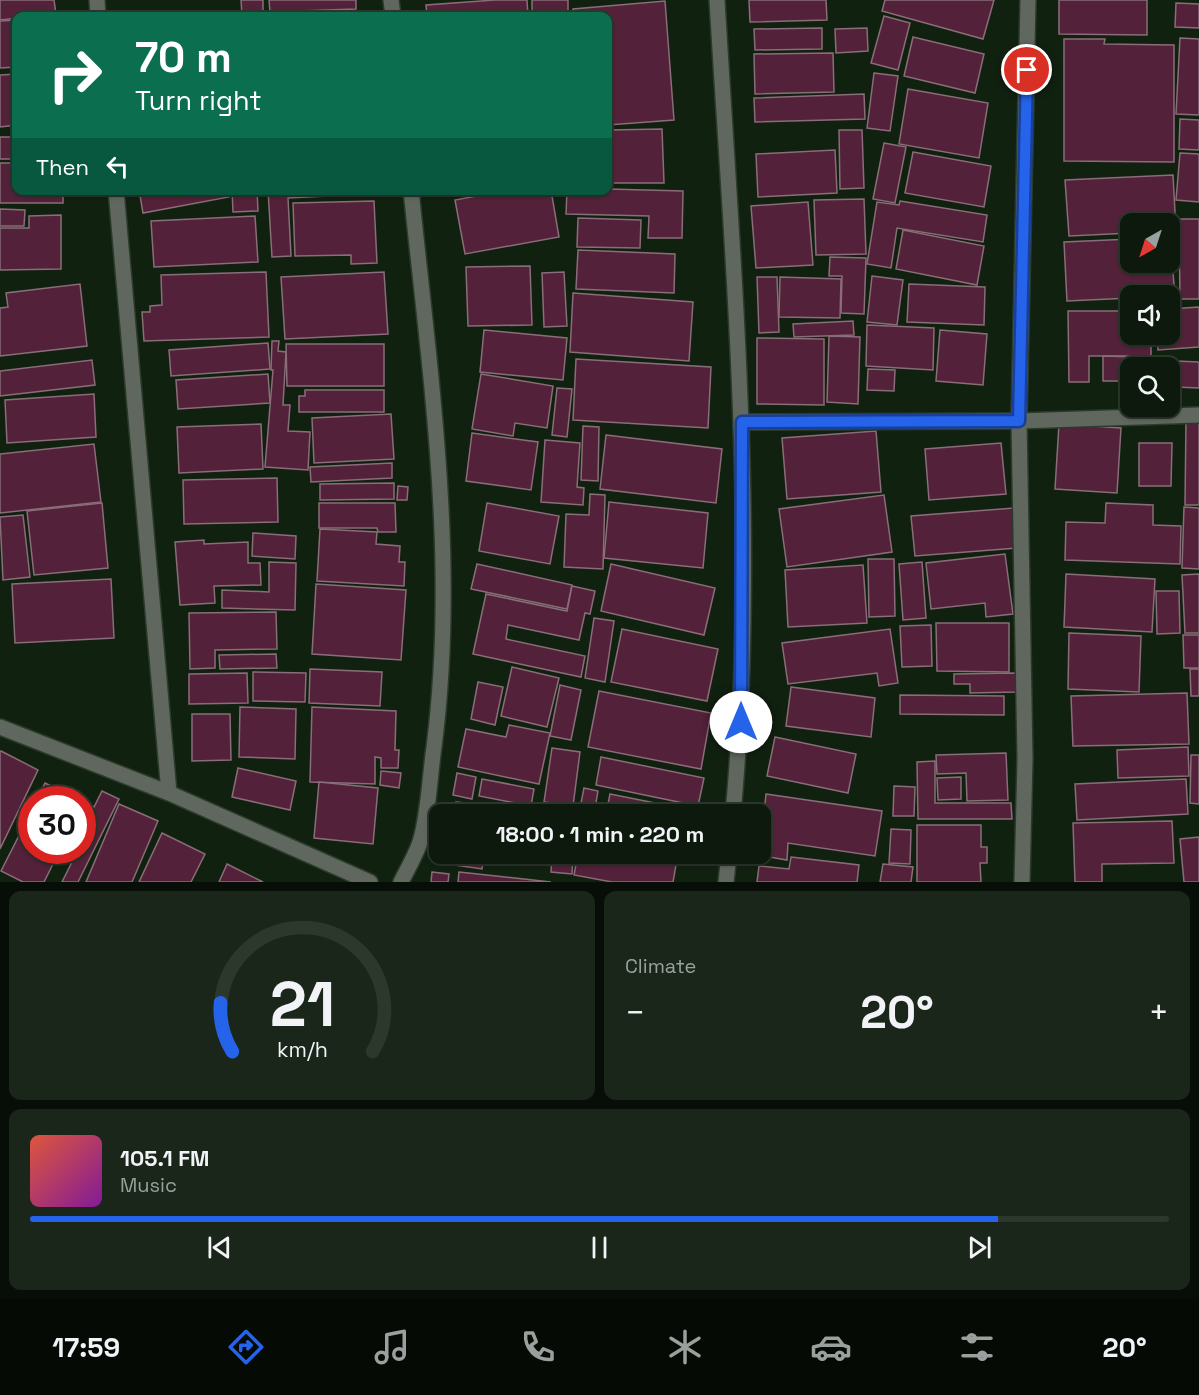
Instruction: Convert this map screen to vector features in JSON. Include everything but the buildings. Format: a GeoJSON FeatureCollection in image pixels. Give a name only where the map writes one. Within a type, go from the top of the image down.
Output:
{"type":"FeatureCollection","features":[{"type":"Feature","properties":{"kind":"street"},"geometry":{"type":"LineString","coordinates":[[717,0],[742,422],[741,722],[734,804]]}},
{"type":"Feature","properties":{"kind":"street"},"geometry":{"type":"LineString","coordinates":[[1022,882],[1025,759],[1019,421],[1028,0]]}},
{"type":"Feature","properties":{"kind":"street"},"geometry":{"type":"LineString","coordinates":[[116,195],[169,793]]}},
{"type":"Feature","properties":{"kind":"street"},"geometry":{"type":"LineString","coordinates":[[401,882],[420,844],[427,796],[442,684],[444,570],[441,482],[412,195]]}},
{"type":"Feature","properties":{"kind":"street"},"geometry":{"type":"LineString","coordinates":[[742,422],[1019,421],[1199,415]]}},
{"type":"Feature","properties":{"kind":"street"},"geometry":{"type":"LineString","coordinates":[[0,727],[169,793],[370,882]]}},
{"type":"Feature","properties":{"kind":"street"},"geometry":{"type":"LineString","coordinates":[[726,882],[728,864]]}},
{"type":"Feature","properties":{"kind":"route"},"geometry":{"type":"LineString","coordinates":[[741,722],[742,422],[1019,421],[1027,70]]}}]}
